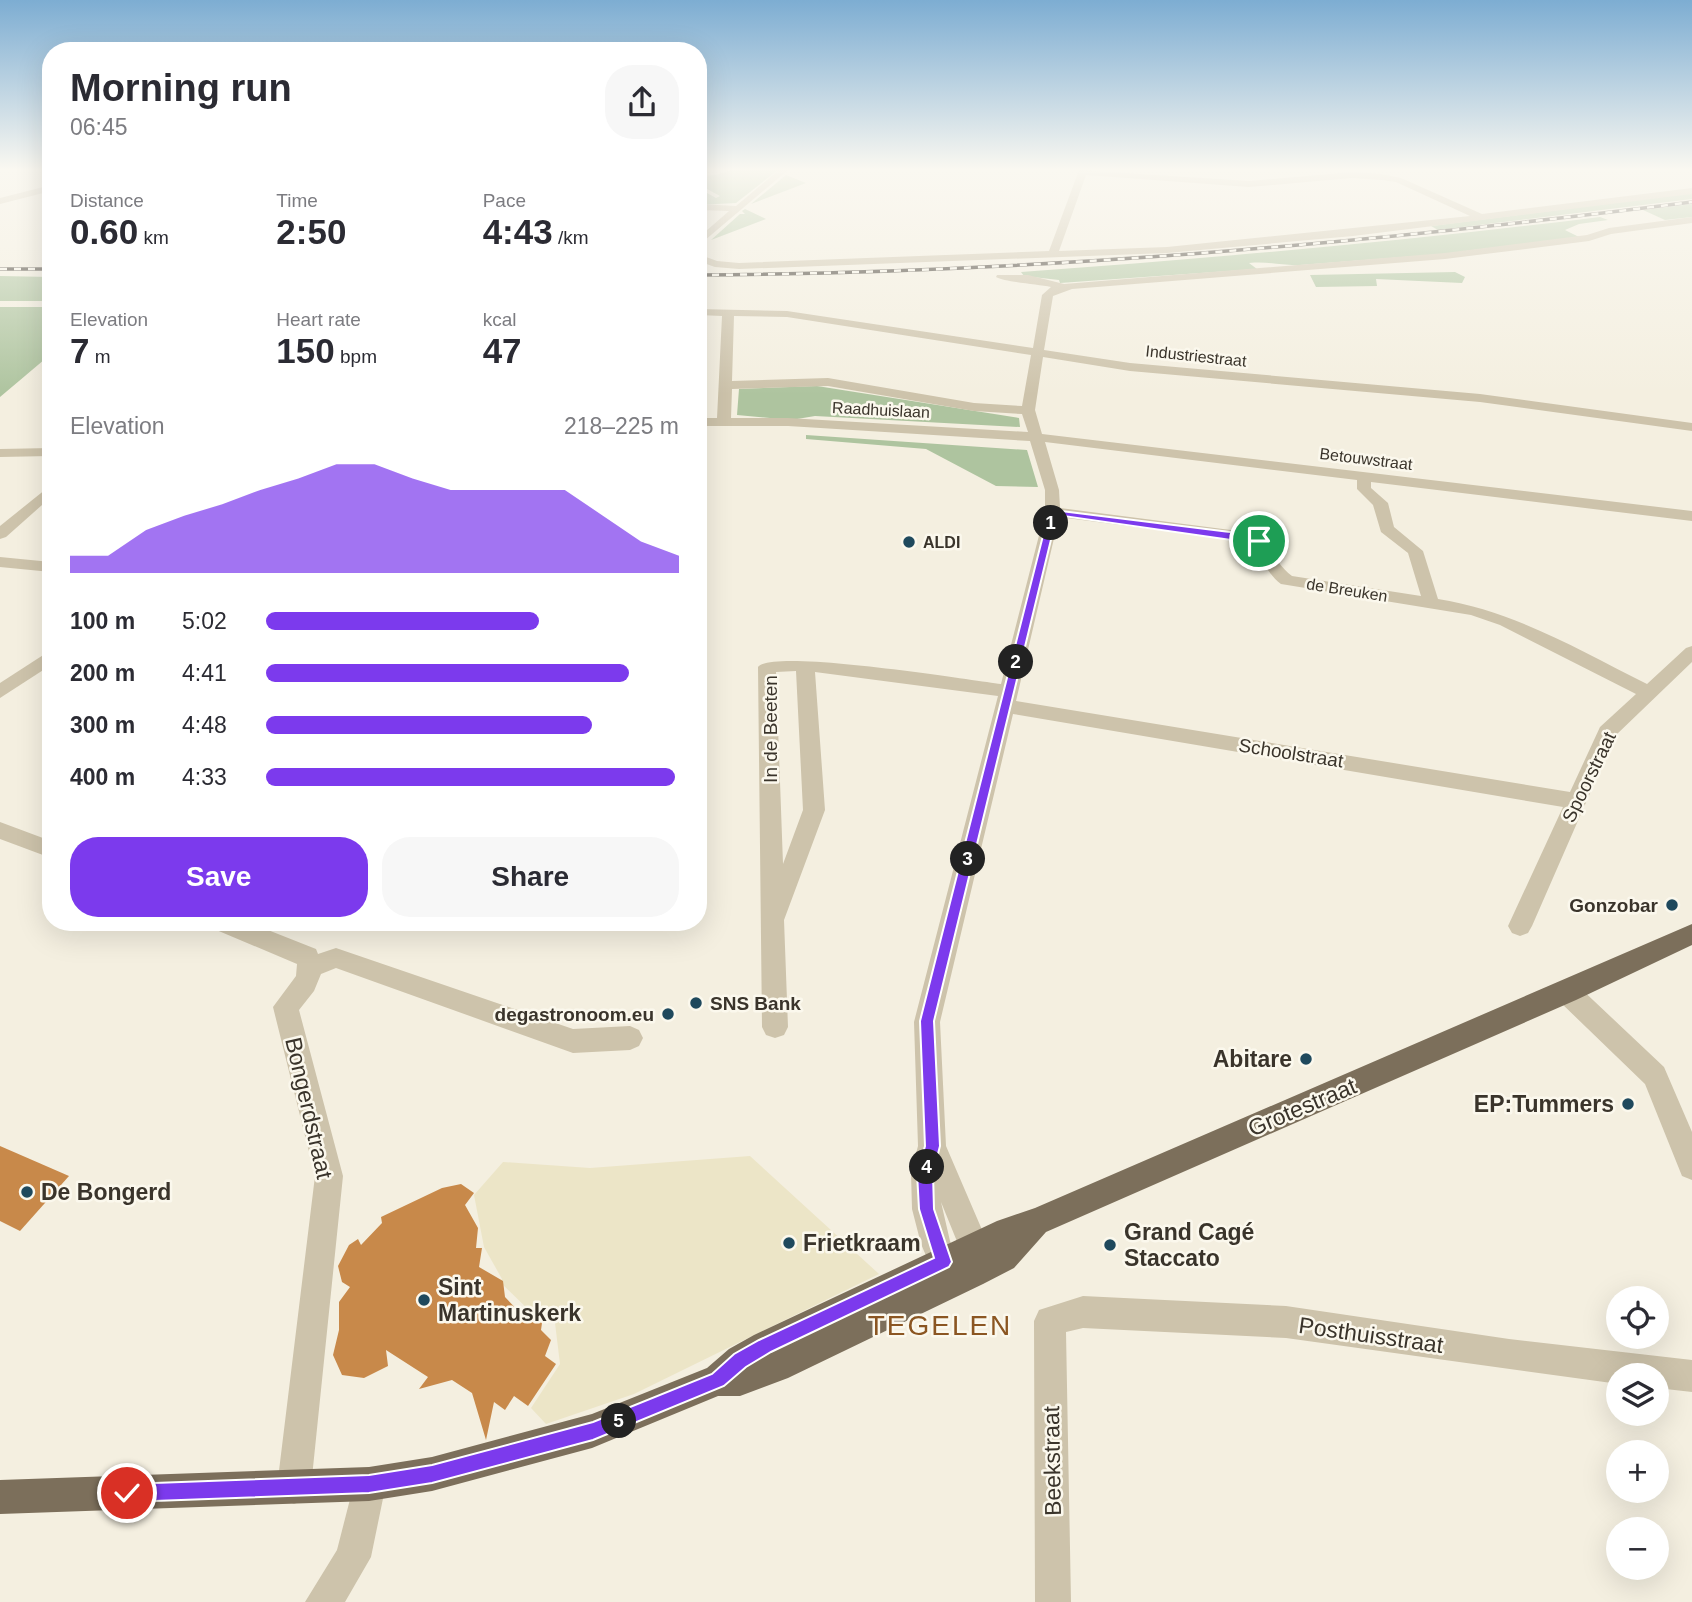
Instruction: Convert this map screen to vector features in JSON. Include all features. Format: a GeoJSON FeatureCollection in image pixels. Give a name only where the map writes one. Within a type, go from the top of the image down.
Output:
{"type":"FeatureCollection","features":[{"type":"Feature","properties":{"kind":"main road","name":"Grotestraat"},"geometry":{"type":"LineString","coordinates":[[0,1497],[369,1484],[432,1474],[593,1431],[718,1380],[740,1380],[777,1367],[978,1257],[1003,1257],[1036,1222],[1567,992],[1692,934]]}},
{"type":"Feature","properties":{"kind":"street"},"geometry":{"type":"LineString","coordinates":[[1052,256],[1056,245]]}},
{"type":"Feature","properties":{"kind":"street"},"geometry":{"type":"LineString","coordinates":[[707,261],[740,266],[1052,256],[1212,245]]}},
{"type":"Feature","properties":{"kind":"street"},"geometry":{"type":"LineString","coordinates":[[1001,277],[1028,278],[1062,287],[1445,256],[1535,245]]}},
{"type":"Feature","properties":{"kind":"street"},"geometry":{"type":"LineString","coordinates":[[949,1272],[927,1209],[925,1173],[933,1146],[927,1021],[1053,512],[1052,490],[1028,410],[1048,295],[1062,287]]}},
{"type":"Feature","properties":{"kind":"street"},"geometry":{"type":"LineString","coordinates":[[724,421],[728,311]]}},
{"type":"Feature","properties":{"kind":"street","name":"Industriestraat"},"geometry":{"type":"LineString","coordinates":[[707,312],[787,314],[1185,373],[1480,398],[1692,427]]}},
{"type":"Feature","properties":{"kind":"street","name":"Raadhuislaan"},"geometry":{"type":"LineString","coordinates":[[726,386],[828,382],[974,407],[1028,410]]}},
{"type":"Feature","properties":{"kind":"street","name":"Raadhuislaan"},"geometry":{"type":"LineString","coordinates":[[707,422],[1035,438]]}},
{"type":"Feature","properties":{"kind":"street","name":"Betouwstraat"},"geometry":{"type":"LineString","coordinates":[[1035,438],[1692,516]]}},
{"type":"Feature","properties":{"kind":"street"},"geometry":{"type":"LineString","coordinates":[[0,453],[42,452]]}},
{"type":"Feature","properties":{"kind":"street"},"geometry":{"type":"LineString","coordinates":[[1364,478],[1364,489],[1380,503],[1387,529],[1408,541],[1418,552],[1431,604]]}},
{"type":"Feature","properties":{"kind":"street"},"geometry":{"type":"LineString","coordinates":[[0,534],[42,497]]}},
{"type":"Feature","properties":{"kind":"street","name":"de Breuken"},"geometry":{"type":"LineString","coordinates":[[1053,512],[1246,537],[1259,541],[1266,550],[1266,564],[1272,572],[1287,580],[1474,610],[1506,621],[1647,692]]}},
{"type":"Feature","properties":{"kind":"street"},"geometry":{"type":"LineString","coordinates":[[0,562],[42,565]]}},
{"type":"Feature","properties":{"kind":"street","name":"Spoorstraat"},"geometry":{"type":"LineString","coordinates":[[1520,926],[1607,732],[1692,652]]}},
{"type":"Feature","properties":{"kind":"street"},"geometry":{"type":"LineString","coordinates":[[0,692],[42,662]]}},
{"type":"Feature","properties":{"kind":"street","name":"Schoolstraat"},"geometry":{"type":"LineString","coordinates":[[805,666],[1007,698],[1576,801]]}},
{"type":"Feature","properties":{"kind":"street","name":"In de Beeten"},"geometry":{"type":"LineString","coordinates":[[773,919],[814,810],[805,666],[766,667],[775,1027]]}},
{"type":"Feature","properties":{"kind":"street"},"geometry":{"type":"LineString","coordinates":[[0,830],[42,846]]}},
{"type":"Feature","properties":{"kind":"street"},"geometry":{"type":"LineString","coordinates":[[244,931],[307,956],[312,967],[336,958],[573,1041],[630,1038]]}},
{"type":"Feature","properties":{"kind":"street","name":"Bongerdstraat"},"geometry":{"type":"LineString","coordinates":[[295,1487],[329,1176],[286,1007],[310,978],[312,967]]}},
{"type":"Feature","properties":{"kind":"street"},"geometry":{"type":"LineString","coordinates":[[1567,992],[1655,1076],[1692,1166]]}},
{"type":"Feature","properties":{"kind":"street"},"geometry":{"type":"LineString","coordinates":[[933,1146],[978,1257]]}},
{"type":"Feature","properties":{"kind":"street","name":"Posthuisstraat"},"geometry":{"type":"LineString","coordinates":[[1050,1321],[1083,1312],[1286,1322],[1509,1355],[1692,1376]]}},
{"type":"Feature","properties":{"kind":"street","name":"Beekstraat"},"geometry":{"type":"LineString","coordinates":[[1050,1321],[1053,1602]]}},
{"type":"Feature","properties":{"kind":"street"},"geometry":{"type":"LineString","coordinates":[[323,1602],[353,1557],[369,1484]]}},
{"type":"Feature","properties":{"kind":"green space"},"geometry":{"type":"Polygon","coordinates":[[[1344,245],[1516,245],[1442,254],[1300,265],[1249,263],[1257,269],[1060,283],[1059,280],[1024,276],[1021,272],[1166,261],[1344,245]]]}},
{"type":"Feature","properties":{"kind":"green space"},"geometry":{"type":"Polygon","coordinates":[[[1455,272],[1465,277],[1462,283],[1376,279],[1377,286],[1316,287],[1310,275],[1455,272]]]}},
{"type":"Feature","properties":{"kind":"green space"},"geometry":{"type":"Polygon","coordinates":[[[0,276],[42,277],[42,301],[0,301],[0,276]]]}},
{"type":"Feature","properties":{"kind":"green space"},"geometry":{"type":"Polygon","coordinates":[[[0,307],[42,307],[42,362],[0,397],[0,307]]]}},
{"type":"Feature","properties":{"kind":"green space"},"geometry":{"type":"Polygon","coordinates":[[[817,386],[1019,418],[1020,427],[815,416],[791,420],[737,415],[739,389],[817,386]]]}},
{"type":"Feature","properties":{"kind":"green space"},"geometry":{"type":"Polygon","coordinates":[[[806,435],[1027,450],[1038,487],[996,486],[926,449],[806,439],[806,435]]]}},
{"type":"Feature","properties":{"kind":"shaded area"},"geometry":{"type":"Polygon","coordinates":[[[750,1156],[879,1274],[634,1394],[546,1424],[531,1408],[560,1364],[555,1323],[544,1315],[535,1316],[500,1282],[502,1279],[484,1247],[474,1195],[503,1162],[590,1168],[750,1156]]]}},
{"type":"Feature","properties":{"kind":"building","name":"De Bongerd"},"geometry":{"type":"Polygon","coordinates":[[[0,1146],[69,1176],[20,1231],[0,1221],[0,1146]]]}},
{"type":"Feature","properties":{"kind":"building","name":"Sint Martinuskerk"},"geometry":{"type":"Polygon","coordinates":[[[461,1184],[474,1193],[465,1205],[478,1228],[476,1248],[482,1248],[479,1267],[503,1281],[505,1297],[525,1318],[543,1316],[541,1330],[551,1340],[545,1356],[556,1364],[528,1406],[514,1396],[505,1410],[494,1402],[486,1440],[472,1393],[452,1380],[419,1389],[428,1377],[386,1350],[388,1366],[364,1378],[342,1375],[333,1355],[339,1330],[339,1302],[350,1287],[342,1282],[338,1266],[349,1245],[358,1239],[361,1245],[382,1223],[381,1217],[442,1188],[461,1184]]]}},
{"type":"Feature","properties":{"kind":"railway"},"geometry":{"type":"LineString","coordinates":[[707,275],[948,269],[1298,245]]}},
{"type":"Feature","properties":{"kind":"railway"},"geometry":{"type":"LineString","coordinates":[[0,269],[42,269]]}},
{"type":"Feature","properties":{"kind":"place","name":"ALDI"},"geometry":{"type":"Point","coordinates":[909,542]}},
{"type":"Feature","properties":{"kind":"place","name":"Gonzobar"},"geometry":{"type":"Point","coordinates":[1672,905]}},
{"type":"Feature","properties":{"kind":"place","name":"SNS Bank"},"geometry":{"type":"Point","coordinates":[696,1003]}},
{"type":"Feature","properties":{"kind":"place","name":"degastronoom.eu"},"geometry":{"type":"Point","coordinates":[668,1014]}},
{"type":"Feature","properties":{"kind":"place","name":"Abitare"},"geometry":{"type":"Point","coordinates":[1306,1059]}},
{"type":"Feature","properties":{"kind":"place","name":"EP:Tummers"},"geometry":{"type":"Point","coordinates":[1628,1104]}},
{"type":"Feature","properties":{"kind":"place","name":"De Bongerd"},"geometry":{"type":"Point","coordinates":[27,1192]}},
{"type":"Feature","properties":{"kind":"place","name":"Frietkraam"},"geometry":{"type":"Point","coordinates":[789,1243]}},
{"type":"Feature","properties":{"kind":"place","name":"Grand Cagé Staccato"},"geometry":{"type":"Point","coordinates":[1110,1245]}},
{"type":"Feature","properties":{"kind":"place","name":"Sint Martinuskerk"},"geometry":{"type":"Point","coordinates":[424,1300]}},
{"type":"Feature","properties":{"kind":"district","name":"TEGELEN"},"geometry":{"type":"Point","coordinates":[940,1325]}},
{"type":"Feature","properties":{"kind":"route"},"geometry":{"type":"LineString","coordinates":[[127,1493],[369,1484],[432,1474],[593,1431],[718,1380],[740,1360],[765,1346],[944,1262],[936,1244],[927,1209],[925,1173],[933,1146],[927,1021],[1053,512],[1246,537],[1259,541]]}}]}
